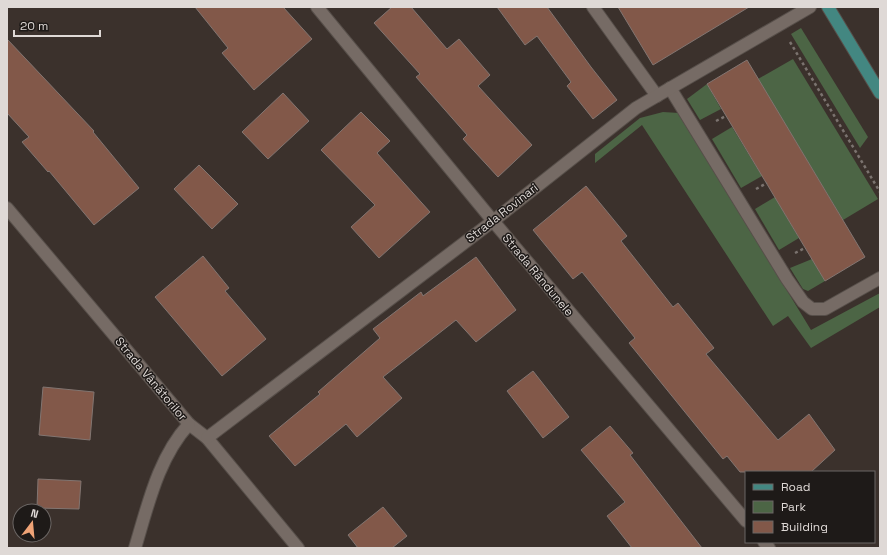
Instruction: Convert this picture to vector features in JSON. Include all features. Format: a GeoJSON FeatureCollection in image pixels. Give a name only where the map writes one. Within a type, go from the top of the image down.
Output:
{"type":"FeatureCollection","features":[{"type":"Feature","properties":{"kind":"main road"},"geometry":{"type":"LineString","coordinates":[[828,7],[880,93]]}},
{"type":"Feature","properties":{"kind":"street","name":"Strada Rândunele"},"geometry":{"type":"LineString","coordinates":[[317,7],[493,221],[745,520]]}},
{"type":"Feature","properties":{"kind":"street"},"geometry":{"type":"LineString","coordinates":[[593,7],[657,96]]}},
{"type":"Feature","properties":{"kind":"street","name":"Strada Rovinari"},"geometry":{"type":"LineString","coordinates":[[207,438],[493,221],[636,108],[810,7]]}},
{"type":"Feature","properties":{"kind":"street"},"geometry":{"type":"LineString","coordinates":[[670,88],[803,302],[812,309],[825,308],[880,278]]}},
{"type":"Feature","properties":{"kind":"street","name":"Strada Vânătorilor"},"geometry":{"type":"LineString","coordinates":[[7,208],[189,424],[207,438],[298,548]]}},
{"type":"Feature","properties":{"kind":"street"},"geometry":{"type":"LineString","coordinates":[[135,548],[154,486],[163,463],[178,436],[189,424]]}},
{"type":"Feature","properties":{"kind":"path"},"geometry":{"type":"LineString","coordinates":[[777,26],[787,38],[880,192]]}},
{"type":"Feature","properties":{"kind":"green space"},"geometry":{"type":"Polygon","coordinates":[[[801,28],[868,137],[860,148],[791,34],[801,28]]]}},
{"type":"Feature","properties":{"kind":"green space"},"geometry":{"type":"Polygon","coordinates":[[[793,59],[878,199],[843,220],[758,79],[793,59]]]}},
{"type":"Feature","properties":{"kind":"green space"},"geometry":{"type":"Polygon","coordinates":[[[707,84],[721,109],[700,120],[687,99],[707,84]]]}},
{"type":"Feature","properties":{"kind":"green space"},"geometry":{"type":"Polygon","coordinates":[[[663,112],[679,113],[811,330],[880,293],[880,307],[811,348],[788,316],[773,326],[642,125],[595,163],[595,154],[640,118],[663,112]]]}},
{"type":"Feature","properties":{"kind":"green space"},"geometry":{"type":"Polygon","coordinates":[[[732,127],[762,176],[741,188],[712,139],[732,127]]]}},
{"type":"Feature","properties":{"kind":"green space"},"geometry":{"type":"Polygon","coordinates":[[[775,197],[799,238],[779,250],[755,209],[775,197]]]}},
{"type":"Feature","properties":{"kind":"green space"},"geometry":{"type":"Polygon","coordinates":[[[812,259],[825,281],[808,291],[803,289],[790,268],[812,259]]]}},
{"type":"Feature","properties":{"kind":"building"},"geometry":{"type":"Polygon","coordinates":[[[195,7],[283,7],[312,39],[254,90],[222,53],[228,48],[195,7]]]}},
{"type":"Feature","properties":{"kind":"building"},"geometry":{"type":"Polygon","coordinates":[[[392,7],[411,7],[447,49],[459,39],[490,75],[478,86],[532,145],[498,177],[463,139],[467,135],[416,77],[420,74],[374,23],[392,7]]]}},
{"type":"Feature","properties":{"kind":"building"},"geometry":{"type":"Polygon","coordinates":[[[497,7],[547,7],[617,100],[593,119],[567,86],[571,82],[537,36],[525,45],[497,7]]]}},
{"type":"Feature","properties":{"kind":"building"},"geometry":{"type":"Polygon","coordinates":[[[618,7],[749,7],[653,65],[618,7]]]}},
{"type":"Feature","properties":{"kind":"building"},"geometry":{"type":"Polygon","coordinates":[[[7,39],[94,131],[93,132],[139,188],[94,225],[49,171],[48,172],[22,142],[29,137],[7,113],[7,39]]]}},
{"type":"Feature","properties":{"kind":"building"},"geometry":{"type":"Polygon","coordinates":[[[747,60],[865,257],[825,281],[707,84],[747,60]]]}},
{"type":"Feature","properties":{"kind":"building"},"geometry":{"type":"Polygon","coordinates":[[[283,93],[309,121],[268,159],[242,132],[283,93]]]}},
{"type":"Feature","properties":{"kind":"building"},"geometry":{"type":"Polygon","coordinates":[[[361,112],[390,141],[377,153],[430,212],[379,258],[351,227],[375,205],[321,150],[361,112]]]}},
{"type":"Feature","properties":{"kind":"building"},"geometry":{"type":"Polygon","coordinates":[[[199,165],[238,204],[212,229],[174,189],[199,165]]]}},
{"type":"Feature","properties":{"kind":"building"},"geometry":{"type":"Polygon","coordinates":[[[586,186],[627,236],[621,241],[673,307],[678,303],[714,348],[706,354],[778,440],[809,414],[835,450],[812,471],[740,472],[727,456],[723,459],[629,343],[635,338],[582,272],[573,279],[533,230],[586,186]]]}},
{"type":"Feature","properties":{"kind":"building"},"geometry":{"type":"Polygon","coordinates":[[[203,256],[229,288],[225,291],[266,339],[222,376],[155,297],[203,256]]]}},
{"type":"Feature","properties":{"kind":"building"},"geometry":{"type":"Polygon","coordinates":[[[476,257],[516,310],[476,342],[456,320],[383,377],[402,398],[357,437],[346,424],[295,466],[269,436],[320,394],[318,392],[380,338],[373,329],[421,292],[423,296],[476,257]]]}},
{"type":"Feature","properties":{"kind":"building"},"geometry":{"type":"Polygon","coordinates":[[[533,371],[569,417],[543,438],[507,391],[533,371]]]}},
{"type":"Feature","properties":{"kind":"building"},"geometry":{"type":"Polygon","coordinates":[[[43,387],[94,392],[90,440],[39,435],[43,387]]]}},
{"type":"Feature","properties":{"kind":"building"},"geometry":{"type":"Polygon","coordinates":[[[610,426],[633,453],[630,455],[702,548],[632,548],[607,516],[625,502],[581,450],[610,426]]]}},
{"type":"Feature","properties":{"kind":"building"},"geometry":{"type":"Polygon","coordinates":[[[38,479],[81,481],[79,509],[52,508],[52,503],[37,503],[38,479]]]}},
{"type":"Feature","properties":{"kind":"building"},"geometry":{"type":"Polygon","coordinates":[[[383,507],[407,536],[392,548],[358,548],[348,535],[383,507]]]}}]}
